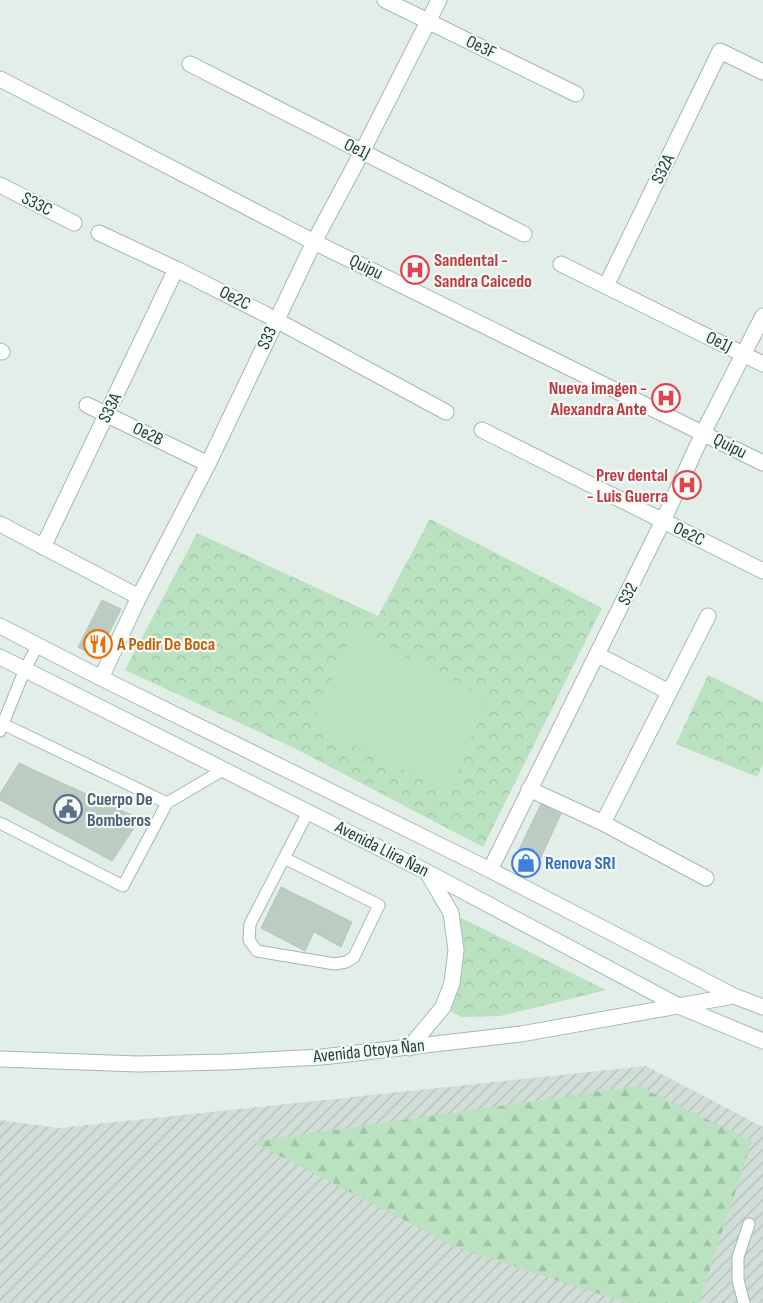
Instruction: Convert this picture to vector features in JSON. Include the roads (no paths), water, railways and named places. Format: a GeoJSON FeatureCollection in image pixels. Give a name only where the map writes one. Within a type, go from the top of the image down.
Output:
{"type":"FeatureCollection","features":[{"type":"Feature","properties":{"kind":"street","name":"Oe3F"},"geometry":{"type":"LineString","coordinates":[[385,0],[576,94]]}},
{"type":"Feature","properties":{"kind":"street","name":"S33"},"geometry":{"type":"LineString","coordinates":[[101,678],[139,597],[208,464],[314,242],[362,152],[438,0]]}},
{"type":"Feature","properties":{"kind":"street","name":"S32A"},"geometry":{"type":"LineString","coordinates":[[606,286],[720,51],[763,72]]}},
{"type":"Feature","properties":{"kind":"street","name":"Oe1J"},"geometry":{"type":"LineString","coordinates":[[190,64],[524,234]]}},
{"type":"Feature","properties":{"kind":"street","name":"Quipu"},"geometry":{"type":"LineString","coordinates":[[0,78],[314,242],[763,463]]}},
{"type":"Feature","properties":{"kind":"street","name":"S33C"},"geometry":{"type":"LineString","coordinates":[[0,185],[74,223]]}},
{"type":"Feature","properties":{"kind":"street","name":"Oe2C"},"geometry":{"type":"LineString","coordinates":[[99,233],[176,269],[276,320],[446,412]]}},
{"type":"Feature","properties":{"kind":"street","name":"Oe1J"},"geometry":{"type":"LineString","coordinates":[[561,264],[763,364]]}},
{"type":"Feature","properties":{"kind":"street","name":"S33A"},"geometry":{"type":"LineString","coordinates":[[43,546],[176,269]]}},
{"type":"Feature","properties":{"kind":"street","name":"S32"},"geometry":{"type":"LineString","coordinates":[[490,870],[529,789],[598,655],[704,433],[763,316]]}},
{"type":"Feature","properties":{"kind":"street","name":"Oe2B"},"geometry":{"type":"LineString","coordinates":[[87,405],[208,464]]}},
{"type":"Feature","properties":{"kind":"street","name":"Oe2C"},"geometry":{"type":"LineString","coordinates":[[482,430],[763,571]]}},
{"type":"Feature","properties":{"kind":"street"},"geometry":{"type":"LineString","coordinates":[[0,524],[139,597]]}},
{"type":"Feature","properties":{"kind":"street"},"geometry":{"type":"LineString","coordinates":[[603,823],[708,616]]}},
{"type":"Feature","properties":{"kind":"street","name":"Avenida Llira Ñan"},"geometry":{"type":"LineString","coordinates":[[0,626],[101,678],[490,870],[734,996],[763,1007]]}},
{"type":"Feature","properties":{"kind":"street"},"geometry":{"type":"LineString","coordinates":[[598,655],[669,692]]}},
{"type":"Feature","properties":{"kind":"street","name":"Avenida Llira Ñan"},"geometry":{"type":"LineString","coordinates":[[0,657],[427,872],[681,1006],[763,1041]]}},
{"type":"Feature","properties":{"kind":"street"},"geometry":{"type":"LineString","coordinates":[[529,789],[603,823],[706,878]]}},
{"type":"Feature","properties":{"kind":"street"},"geometry":{"type":"LineString","coordinates":[[409,1048],[443,1007],[452,983],[456,950],[450,913],[427,872]]}},
{"type":"Feature","properties":{"kind":"street","name":"Avenida Otoya Ñan"},"geometry":{"type":"LineString","coordinates":[[0,1059],[138,1064],[322,1057],[521,1034],[734,996]]}},
{"type":"Feature","properties":{"kind":"lane"},"geometry":{"type":"LineString","coordinates":[[38,646],[25,670],[2,727],[167,803]]}},
{"type":"Feature","properties":{"kind":"lane"},"geometry":{"type":"LineString","coordinates":[[0,823],[123,886],[167,803],[223,770]]}},
{"type":"Feature","properties":{"kind":"lane"},"geometry":{"type":"LineString","coordinates":[[284,858],[379,906],[354,957],[346,962],[335,964],[257,951],[249,940],[250,924],[284,858],[308,812]]}},
{"type":"Feature","properties":{"kind":"lane"},"geometry":{"type":"LineString","coordinates":[[744,1303],[738,1280],[738,1257],[749,1224]]}},
{"type":"Feature","properties":{"kind":"place","name":"Sandental - Sandra Caicedo"},"geometry":{"type":"Point","coordinates":[415,270]}},
{"type":"Feature","properties":{"kind":"place","name":"Nueva imagen - Alexandra Ante"},"geometry":{"type":"Point","coordinates":[666,398]}},
{"type":"Feature","properties":{"kind":"place","name":"Prev dental - Luis Guerra"},"geometry":{"type":"Point","coordinates":[687,485]}},
{"type":"Feature","properties":{"kind":"place","name":"A Pedir De Boca"},"geometry":{"type":"Point","coordinates":[98,644]}},
{"type":"Feature","properties":{"kind":"place","name":"Cuerpo De Bomberos"},"geometry":{"type":"Point","coordinates":[68,809]}},
{"type":"Feature","properties":{"kind":"place","name":"Renova SRI"},"geometry":{"type":"Point","coordinates":[526,863]}}]}
